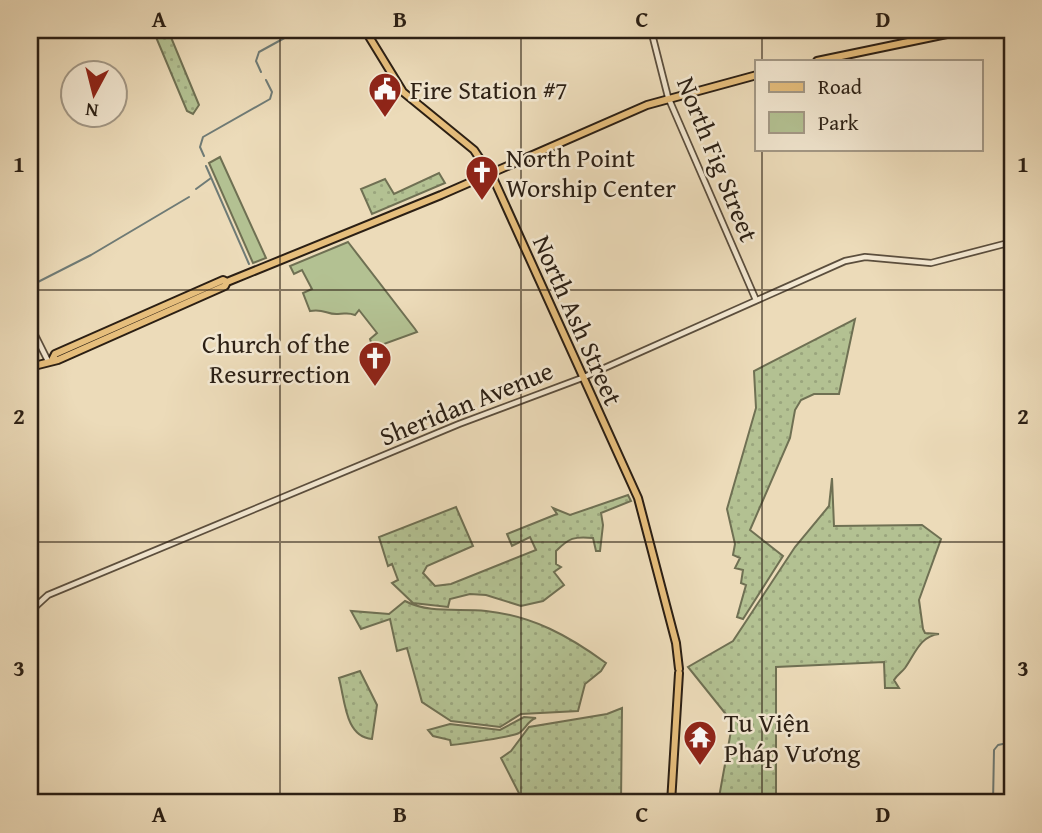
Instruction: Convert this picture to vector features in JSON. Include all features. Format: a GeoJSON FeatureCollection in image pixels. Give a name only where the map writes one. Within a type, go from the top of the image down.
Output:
{"type":"FeatureCollection","features":[{"type":"Feature","properties":{"kind":"main road","name":"North Ash Street"},"geometry":{"type":"LineString","coordinates":[[365,30],[394,82],[412,102],[474,150],[490,174],[643,512],[676,643],[679,671],[671,803]]}},
{"type":"Feature","properties":{"kind":"main road"},"geometry":{"type":"LineString","coordinates":[[822,60],[966,30]]}},
{"type":"Feature","properties":{"kind":"main road"},"geometry":{"type":"LineString","coordinates":[[30,367],[58,360],[160,317],[225,286],[227,282],[490,174],[668,97],[755,75]]}},
{"type":"Feature","properties":{"kind":"street","name":"North Fig Street"},"geometry":{"type":"LineString","coordinates":[[651,30],[668,97],[756,300]]}},
{"type":"Feature","properties":{"kind":"street","name":"Sheridan Avenue"},"geometry":{"type":"LineString","coordinates":[[30,621],[36,606],[48,595],[459,424],[582,378],[849,259],[865,257],[931,263],[1012,242]]}},
{"type":"Feature","properties":{"kind":"street"},"geometry":{"type":"LineString","coordinates":[[30,325],[50,360]]}},
{"type":"Feature","properties":{"kind":"green space"},"geometry":{"type":"Polygon","coordinates":[[[153,30],[168,30],[199,105],[193,114],[187,111],[153,30]]]}},
{"type":"Feature","properties":{"kind":"green space"},"geometry":{"type":"Polygon","coordinates":[[[220,157],[266,258],[253,263],[209,163],[220,157]]]}},
{"type":"Feature","properties":{"kind":"green space"},"geometry":{"type":"Polygon","coordinates":[[[439,173],[445,183],[372,214],[361,189],[385,179],[394,194],[439,173]]]}},
{"type":"Feature","properties":{"kind":"green space"},"geometry":{"type":"Polygon","coordinates":[[[348,242],[417,332],[373,348],[370,339],[377,333],[359,310],[355,315],[310,311],[303,293],[312,289],[302,270],[294,274],[290,266],[348,242]]]}},
{"type":"Feature","properties":{"kind":"green space"},"geometry":{"type":"Polygon","coordinates":[[[855,319],[839,394],[814,394],[801,400],[795,410],[790,438],[750,530],[783,556],[743,619],[737,617],[746,585],[741,583],[743,570],[735,568],[740,558],[733,555],[735,544],[727,509],[756,408],[754,371],[855,319]]]}},
{"type":"Feature","properties":{"kind":"green space"},"geometry":{"type":"Polygon","coordinates":[[[832,478],[834,526],[922,525],[941,539],[919,600],[925,633],[939,634],[927,638],[919,646],[894,680],[899,688],[885,688],[884,662],[776,667],[776,803],[718,803],[731,731],[729,718],[688,667],[733,641],[795,547],[829,506],[832,478]]]}},
{"type":"Feature","properties":{"kind":"green space"},"geometry":{"type":"Polygon","coordinates":[[[628,495],[631,501],[601,513],[603,525],[600,551],[596,551],[593,538],[576,538],[565,543],[556,551],[556,564],[561,567],[554,572],[564,585],[543,601],[521,606],[486,595],[470,594],[450,599],[448,607],[413,603],[392,583],[398,580],[392,564],[388,566],[379,537],[456,507],[473,546],[427,566],[423,573],[435,586],[451,584],[536,550],[530,537],[512,546],[507,534],[557,514],[553,508],[570,515],[628,495]]]}},
{"type":"Feature","properties":{"kind":"green space"},"geometry":{"type":"Polygon","coordinates":[[[405,601],[424,608],[486,611],[519,617],[564,636],[606,663],[601,671],[585,684],[578,711],[521,714],[500,727],[451,721],[422,702],[407,648],[397,651],[390,619],[361,629],[351,611],[389,614],[405,601]]]}},
{"type":"Feature","properties":{"kind":"green space"},"geometry":{"type":"Polygon","coordinates":[[[360,671],[377,705],[372,739],[363,737],[351,725],[339,678],[360,671]]]}},
{"type":"Feature","properties":{"kind":"green space"},"geometry":{"type":"Polygon","coordinates":[[[622,708],[621,803],[524,803],[501,758],[511,751],[529,727],[607,714],[622,708]]]}},
{"type":"Feature","properties":{"kind":"green space"},"geometry":{"type":"Polygon","coordinates":[[[524,717],[536,718],[519,733],[451,745],[450,740],[433,736],[428,730],[450,724],[500,730],[524,717]]]}},
{"type":"Feature","properties":{"kind":"waterway"},"geometry":{"type":"LineString","coordinates":[[261,72],[256,61],[259,52],[299,30]]}},
{"type":"Feature","properties":{"kind":"waterway"},"geometry":{"type":"LineString","coordinates":[[204,156],[200,147],[203,137],[270,99],[272,92],[266,80]]}},
{"type":"Feature","properties":{"kind":"waterway"},"geometry":{"type":"LineString","coordinates":[[206,166],[249,264]]}},
{"type":"Feature","properties":{"kind":"waterway"},"geometry":{"type":"LineString","coordinates":[[196,189],[211,178]]}},
{"type":"Feature","properties":{"kind":"waterway"},"geometry":{"type":"LineString","coordinates":[[30,286],[91,255],[189,197]]}},
{"type":"Feature","properties":{"kind":"waterway"},"geometry":{"type":"LineString","coordinates":[[993,803],[994,750],[998,745],[1012,742]]}},
{"type":"Feature","properties":{"kind":"place","name":"Fire Station #7"},"geometry":{"type":"Point","coordinates":[385,119]}},
{"type":"Feature","properties":{"kind":"place","name":"North Point Worship Center"},"geometry":{"type":"Point","coordinates":[482,202]}},
{"type":"Feature","properties":{"kind":"place","name":"Church of the Resurrection"},"geometry":{"type":"Point","coordinates":[375,388]}},
{"type":"Feature","properties":{"kind":"place","name":"Tu Viện Pháp Vương"},"geometry":{"type":"Point","coordinates":[700,767]}}]}
